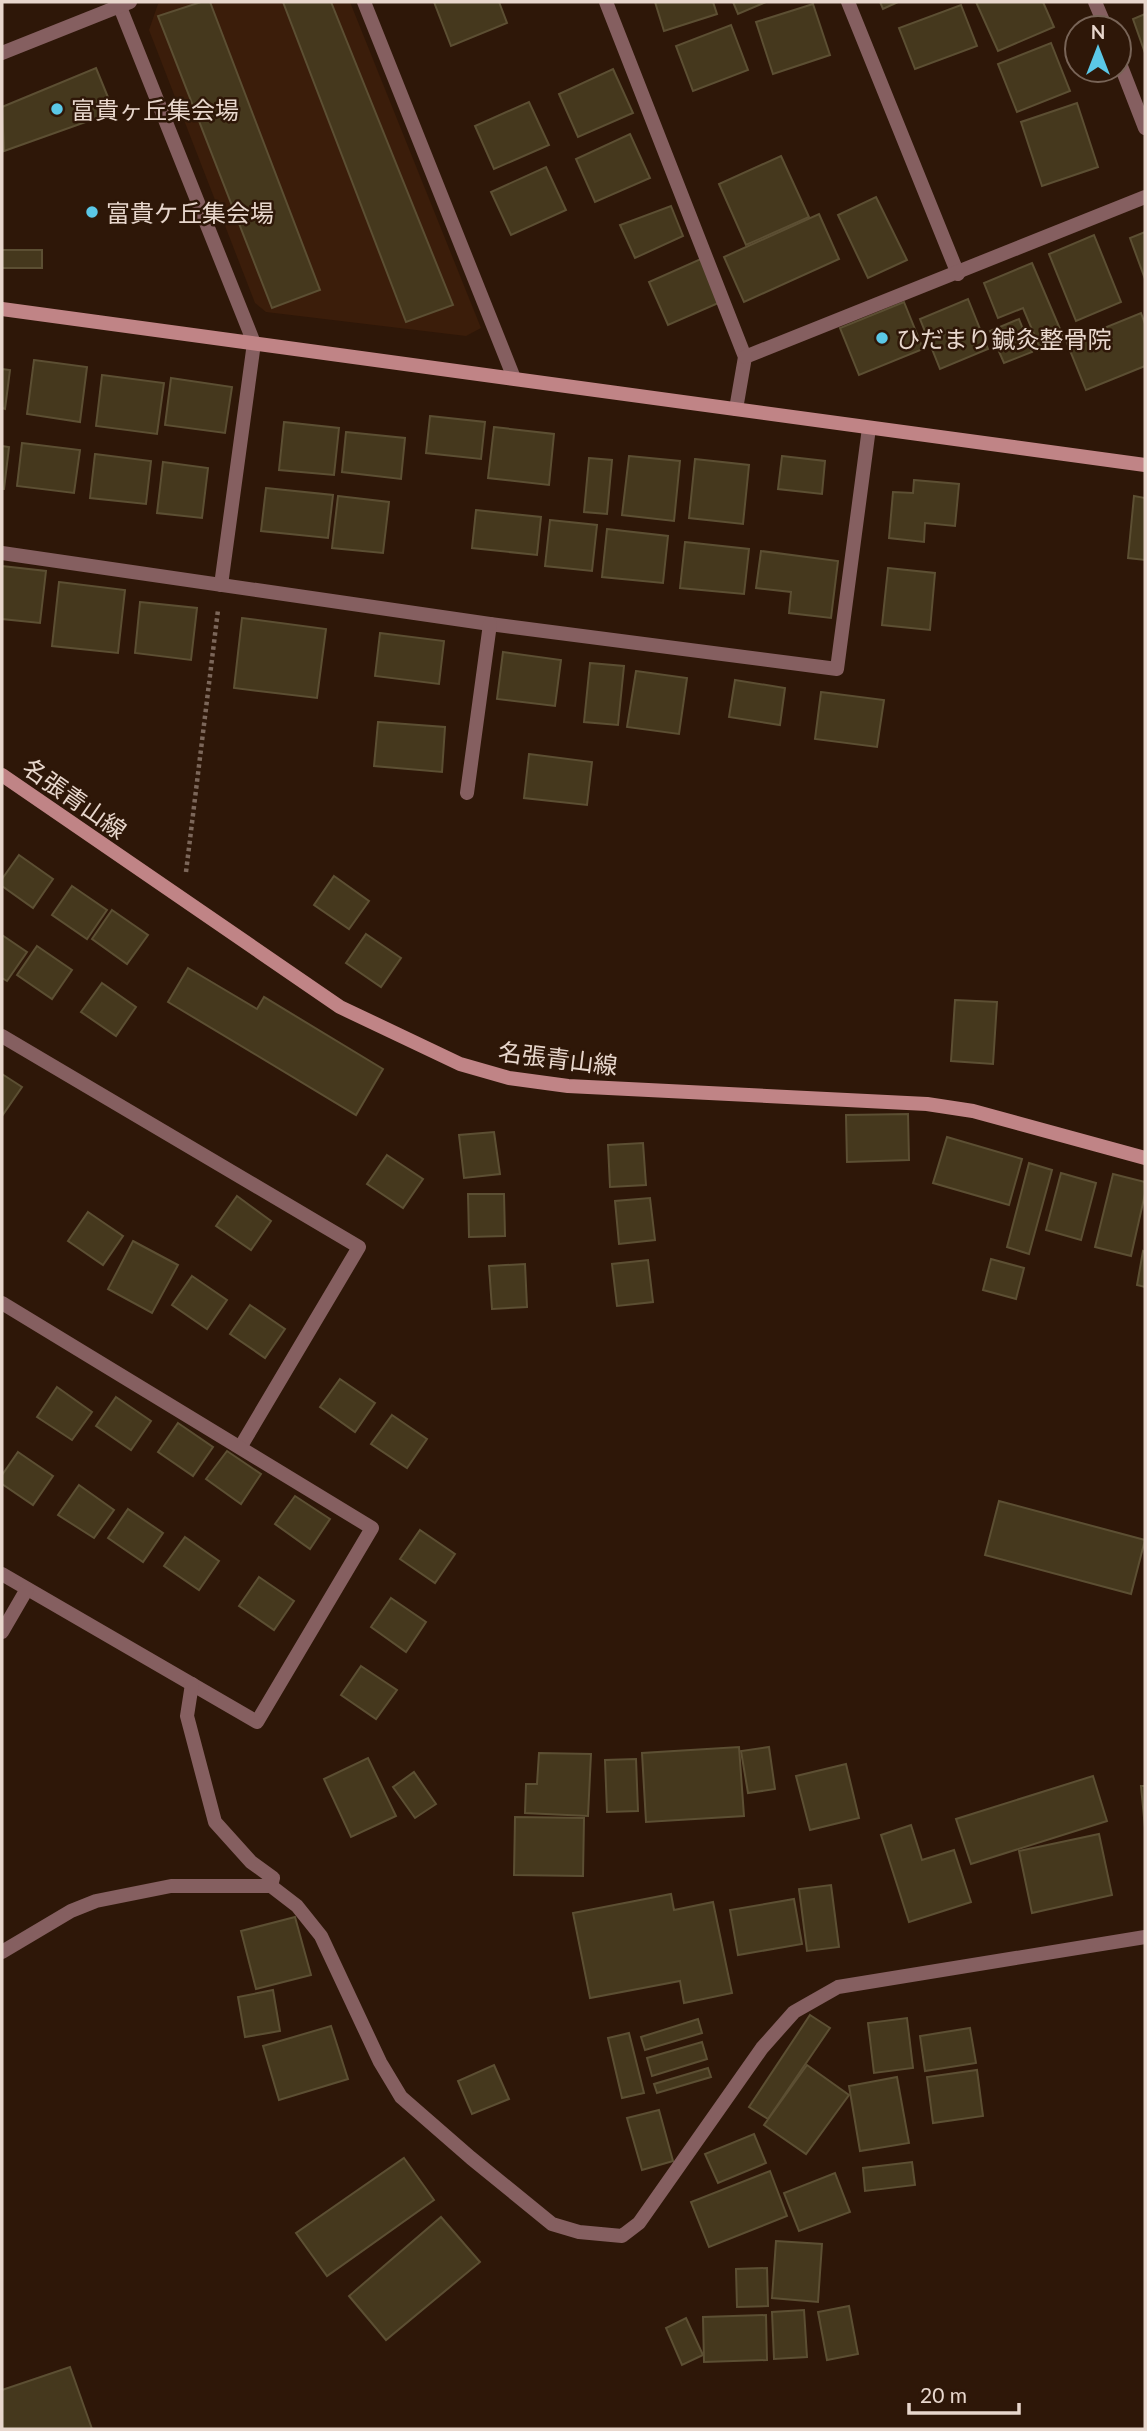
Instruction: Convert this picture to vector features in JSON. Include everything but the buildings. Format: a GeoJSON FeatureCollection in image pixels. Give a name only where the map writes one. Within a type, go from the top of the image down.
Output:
{"type":"FeatureCollection","features":[{"type":"Feature","properties":{"kind":"main road"},"geometry":{"type":"LineString","coordinates":[[2,309],[1145,465]]}},
{"type":"Feature","properties":{"kind":"main road","name":"名張青山線"},"geometry":{"type":"LineString","coordinates":[[2,775],[183,902],[340,1007],[460,1064],[509,1078],[568,1086],[927,1104],[972,1111],[1145,1158]]}},
{"type":"Feature","properties":{"kind":"street"},"geometry":{"type":"LineString","coordinates":[[364,2],[514,378]]}},
{"type":"Feature","properties":{"kind":"street"},"geometry":{"type":"LineString","coordinates":[[606,2],[745,356],[736,409]]}},
{"type":"Feature","properties":{"kind":"street"},"geometry":{"type":"LineString","coordinates":[[848,2],[958,274]]}},
{"type":"Feature","properties":{"kind":"street"},"geometry":{"type":"LineString","coordinates":[[2,53],[122,3],[254,343],[221,585]]}},
{"type":"Feature","properties":{"kind":"street"},"geometry":{"type":"LineString","coordinates":[[1128,84],[1145,128]]}},
{"type":"Feature","properties":{"kind":"street"},"geometry":{"type":"LineString","coordinates":[[745,356],[958,274],[1145,197]]}},
{"type":"Feature","properties":{"kind":"street"},"geometry":{"type":"LineString","coordinates":[[2,553],[490,624],[837,669],[869,428]]}},
{"type":"Feature","properties":{"kind":"street"},"geometry":{"type":"LineString","coordinates":[[467,793],[490,624]]}},
{"type":"Feature","properties":{"kind":"street"},"geometry":{"type":"LineString","coordinates":[[2,1036],[359,1247],[241,1446]]}},
{"type":"Feature","properties":{"kind":"street"},"geometry":{"type":"LineString","coordinates":[[2,1303],[372,1528],[257,1722],[2,1574]]}},
{"type":"Feature","properties":{"kind":"street"},"geometry":{"type":"LineString","coordinates":[[2,1632],[27,1589]]}},
{"type":"Feature","properties":{"kind":"street"},"geometry":{"type":"LineString","coordinates":[[192,1684],[187,1716],[215,1822],[251,1862],[273,1878],[271,1886]]}},
{"type":"Feature","properties":{"kind":"street"},"geometry":{"type":"LineString","coordinates":[[2,1951],[71,1911],[96,1901],[171,1886],[271,1886],[298,1906],[321,1936],[380,2062],[401,2097],[552,2224],[579,2232],[622,2236],[639,2223],[762,2048],[794,2012],[816,1999],[838,1987],[1145,1937]]}},
{"type":"Feature","properties":{"kind":"path"},"geometry":{"type":"LineString","coordinates":[[183,902],[221,585]]}},
{"type":"Feature","properties":{"kind":"shaded area"},"geometry":{"type":"Polygon","coordinates":[[[350,2],[481,328],[466,336],[266,312],[255,303],[149,30],[158,4],[350,2]]]}},
{"type":"Feature","properties":{"kind":"place","name":"富貴ヶ丘集会場"},"geometry":{"type":"Point","coordinates":[57,109]}},
{"type":"Feature","properties":{"kind":"place","name":"富貴ケ丘集会場"},"geometry":{"type":"Point","coordinates":[92,212]}},
{"type":"Feature","properties":{"kind":"place","name":"ひだまり鍼灸整骨院"},"geometry":{"type":"Point","coordinates":[882,338]}}]}
